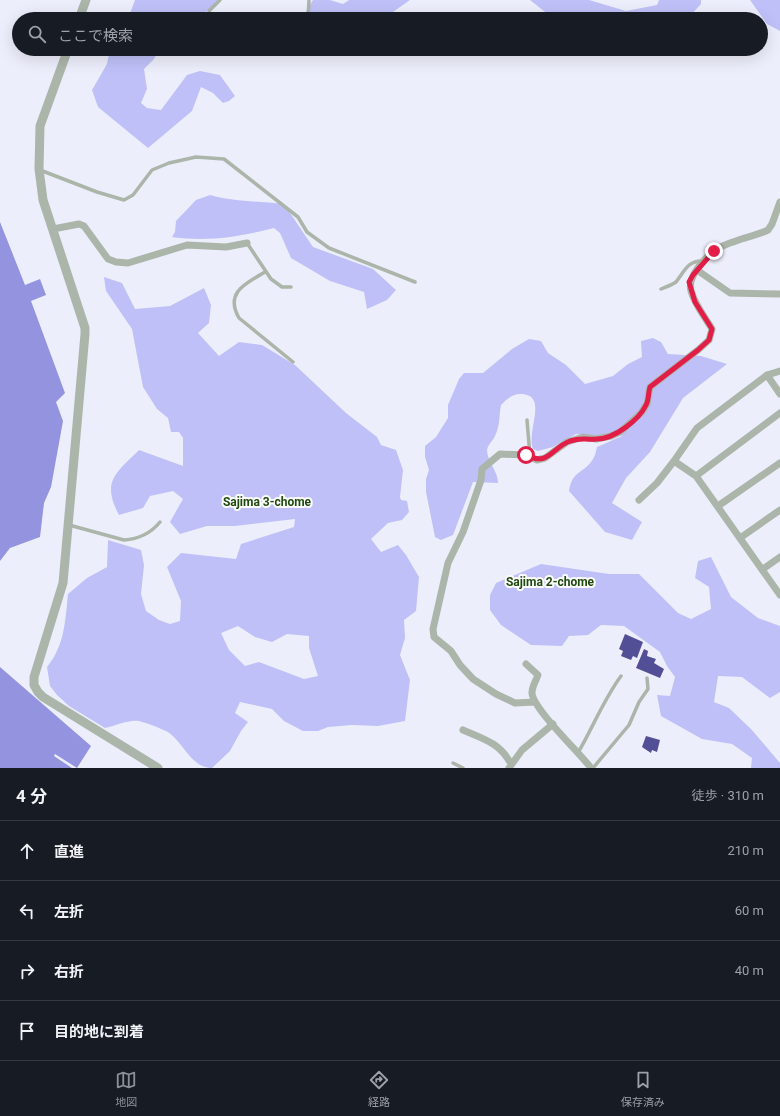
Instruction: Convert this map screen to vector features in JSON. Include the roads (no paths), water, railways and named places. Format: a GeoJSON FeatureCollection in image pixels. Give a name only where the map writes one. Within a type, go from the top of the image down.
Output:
{"type":"FeatureCollection","features":[{"type":"Feature","properties":{"kind":"street"},"geometry":{"type":"LineString","coordinates":[[82,12],[86,0]]}},
{"type":"Feature","properties":{"kind":"street"},"geometry":{"type":"LineString","coordinates":[[65,56],[40,126],[39,169],[43,200],[85,328],[63,583],[35,669],[34,685],[38,692],[43,696],[158,768]]}},
{"type":"Feature","properties":{"kind":"street"},"geometry":{"type":"LineString","coordinates":[[535,702],[515,704],[496,694],[473,679],[450,651],[434,637],[433,629],[448,563],[463,532],[481,480],[482,469],[500,454],[509,453],[530,456],[537,460],[545,458],[567,442],[583,437],[596,439],[611,436],[620,432],[641,413],[647,404],[650,387],[709,340],[712,329],[695,302],[690,290],[689,282],[697,270],[714,251],[768,230],[772,224],[780,202]]}},
{"type":"Feature","properties":{"kind":"street"},"geometry":{"type":"LineString","coordinates":[[53,229],[79,224],[84,226],[108,259],[116,262],[128,263],[187,245],[226,247],[247,243]]}},
{"type":"Feature","properties":{"kind":"street"},"geometry":{"type":"LineString","coordinates":[[697,270],[730,293],[780,294]]}},
{"type":"Feature","properties":{"kind":"street"},"geometry":{"type":"LineString","coordinates":[[639,500],[657,483],[697,428],[767,375],[780,371]]}},
{"type":"Feature","properties":{"kind":"street"},"geometry":{"type":"LineString","coordinates":[[767,375],[780,394]]}},
{"type":"Feature","properties":{"kind":"street"},"geometry":{"type":"LineString","coordinates":[[696,476],[780,413]]}},
{"type":"Feature","properties":{"kind":"street"},"geometry":{"type":"LineString","coordinates":[[674,461],[696,476],[780,595]]}},
{"type":"Feature","properties":{"kind":"street"},"geometry":{"type":"LineString","coordinates":[[718,506],[780,463]]}},
{"type":"Feature","properties":{"kind":"street"},"geometry":{"type":"LineString","coordinates":[[740,538],[780,510]]}},
{"type":"Feature","properties":{"kind":"street"},"geometry":{"type":"LineString","coordinates":[[763,569],[780,557]]}},
{"type":"Feature","properties":{"kind":"street"},"geometry":{"type":"LineString","coordinates":[[526,664],[538,675],[533,684],[532,694],[535,702],[560,735],[579,752],[592,768]]}},
{"type":"Feature","properties":{"kind":"street"},"geometry":{"type":"LineString","coordinates":[[463,730],[489,740],[502,750],[510,766],[522,750],[553,724]]}},
{"type":"Feature","properties":{"kind":"lane"},"geometry":{"type":"LineString","coordinates":[[210,11],[220,0]]}},
{"type":"Feature","properties":{"kind":"lane"},"geometry":{"type":"LineString","coordinates":[[308,12],[309,0]]}},
{"type":"Feature","properties":{"kind":"lane"},"geometry":{"type":"LineString","coordinates":[[39,169],[97,192],[124,200],[133,196],[152,170],[169,163],[196,157],[224,159],[298,217],[307,232],[329,248],[415,282]]}},
{"type":"Feature","properties":{"kind":"lane"},"geometry":{"type":"LineString","coordinates":[[247,243],[271,280],[282,287],[291,287]]}},
{"type":"Feature","properties":{"kind":"lane"},"geometry":{"type":"LineString","coordinates":[[661,289],[675,283],[690,264],[697,261],[704,261]]}},
{"type":"Feature","properties":{"kind":"lane"},"geometry":{"type":"LineString","coordinates":[[265,272],[239,289],[236,296],[235,310],[239,318],[293,362]]}},
{"type":"Feature","properties":{"kind":"lane"},"geometry":{"type":"LineString","coordinates":[[527,420],[530,456]]}},
{"type":"Feature","properties":{"kind":"lane"},"geometry":{"type":"LineString","coordinates":[[68,525],[124,540],[131,540],[153,532],[160,522]]}},
{"type":"Feature","properties":{"kind":"lane"},"geometry":{"type":"LineString","coordinates":[[579,752],[599,717],[610,691],[621,676]]}},
{"type":"Feature","properties":{"kind":"lane"},"geometry":{"type":"LineString","coordinates":[[592,768],[629,725],[639,702],[648,689],[647,678]]}},
{"type":"Feature","properties":{"kind":"lane"},"geometry":{"type":"LineString","coordinates":[[453,763],[463,768]]}},
{"type":"Feature","properties":{"kind":"district","name":"Sajima 3-chome"},"geometry":{"type":"Point","coordinates":[267,502]}},
{"type":"Feature","properties":{"kind":"district","name":"Sajima 2-chome"},"geometry":{"type":"Point","coordinates":[550,582]}}]}
